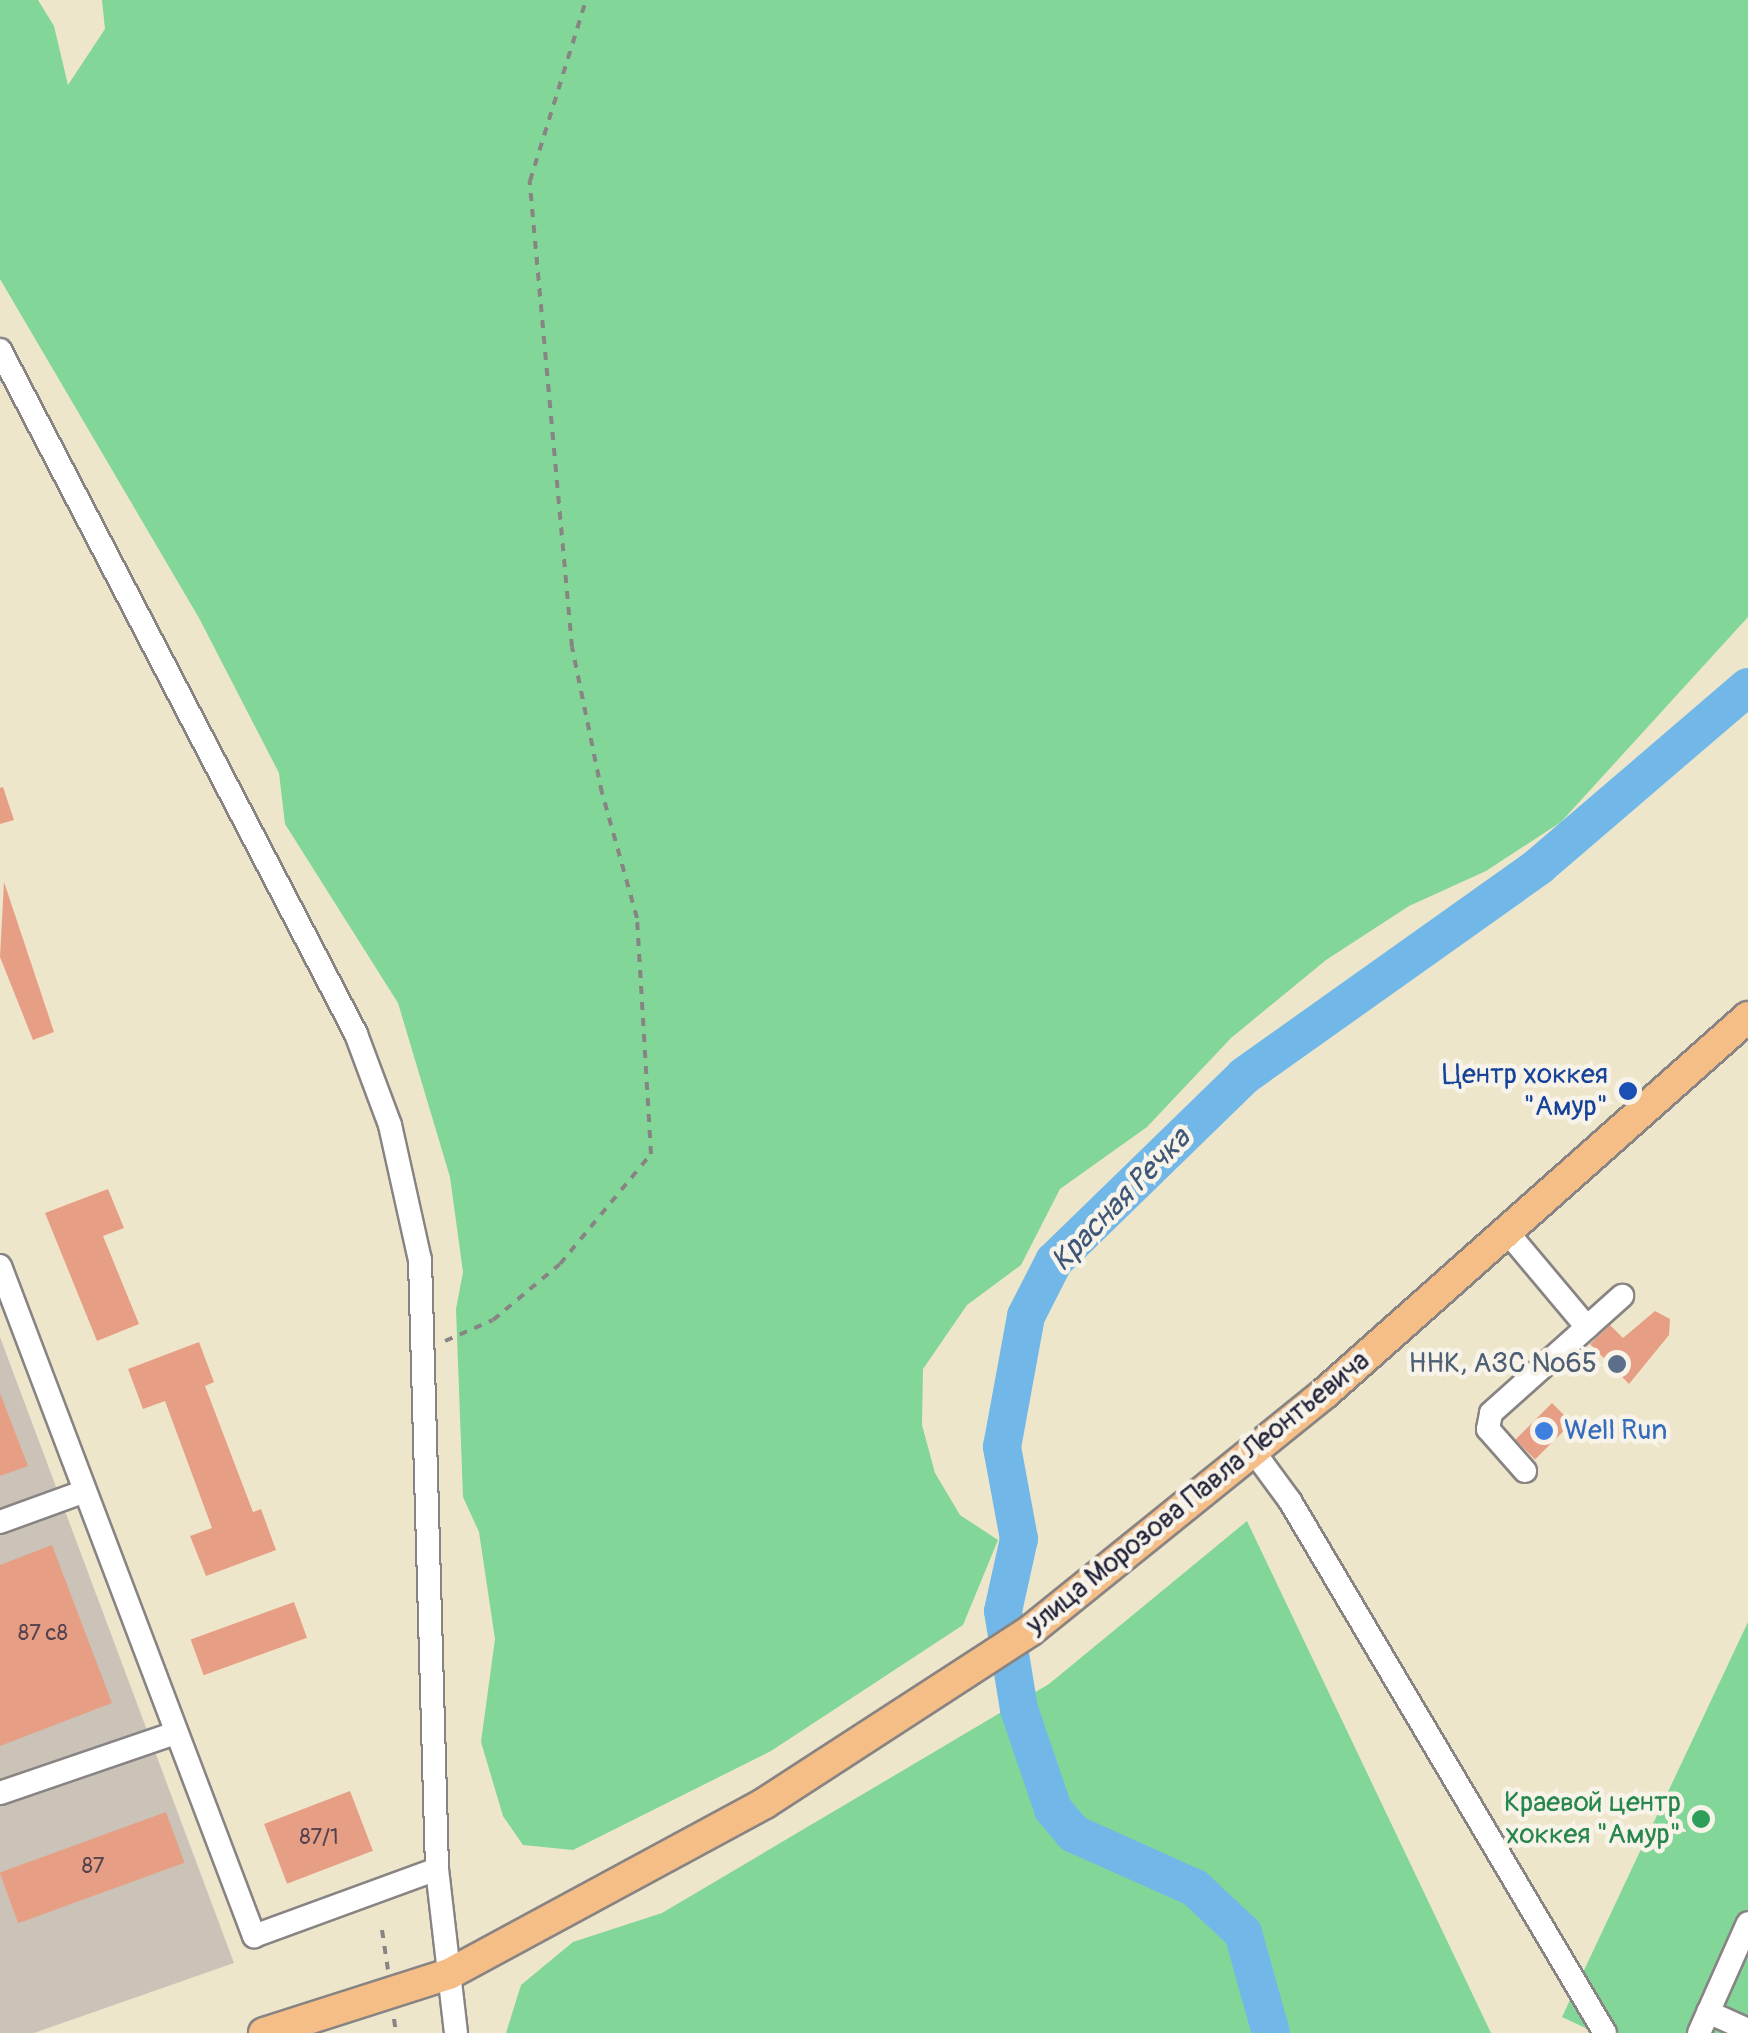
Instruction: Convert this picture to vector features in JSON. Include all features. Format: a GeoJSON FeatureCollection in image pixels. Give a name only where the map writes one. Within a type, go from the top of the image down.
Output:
{"type":"FeatureCollection","features":[{"type":"Feature","properties":{"kind":"main road","name":"улица Морозова Павла Леонтьевича"},"geometry":{"type":"LineString","coordinates":[[264,2033],[448,1974],[765,1803],[1030,1631],[1165,1527],[1254,1452],[1508,1233],[1748,1017]]}},
{"type":"Feature","properties":{"kind":"street"},"geometry":{"type":"LineString","coordinates":[[0,350],[356,1034],[390,1125],[420,1260],[438,1869],[456,2033]]}},
{"type":"Feature","properties":{"kind":"street"},"geometry":{"type":"LineString","coordinates":[[1508,1233],[1587,1327]]}},
{"type":"Feature","properties":{"kind":"street"},"geometry":{"type":"LineString","coordinates":[[0,1266],[254,1936],[438,1869]]}},
{"type":"Feature","properties":{"kind":"street"},"geometry":{"type":"LineString","coordinates":[[1525,1471],[1488,1429],[1491,1413],[1622,1296]]}},
{"type":"Feature","properties":{"kind":"street"},"geometry":{"type":"LineString","coordinates":[[1254,1452],[1290,1501],[1605,2033]]}},
{"type":"Feature","properties":{"kind":"street"},"geometry":{"type":"LineString","coordinates":[[0,1522],[85,1491]]}},
{"type":"Feature","properties":{"kind":"street"},"geometry":{"type":"LineString","coordinates":[[0,1793],[175,1732]]}},
{"type":"Feature","properties":{"kind":"street"},"geometry":{"type":"LineString","coordinates":[[1748,1923],[1703,2022],[1748,2030]]}},
{"type":"Feature","properties":{"kind":"path"},"geometry":{"type":"LineString","coordinates":[[423,1351],[493,1320],[560,1264],[651,1154],[637,918],[602,794],[572,647],[530,181],[586,0]]}},
{"type":"Feature","properties":{"kind":"shaded area"},"geometry":{"type":"Polygon","coordinates":[[[0,1337],[234,1963],[34,2033],[0,2033],[0,1337]]]}},
{"type":"Feature","properties":{"kind":"green space"},"geometry":{"type":"Polygon","coordinates":[[[0,0],[38,0],[54,26],[68,85],[105,29],[102,0],[1748,0],[1748,617],[1561,822],[1486,871],[1409,906],[1326,960],[1231,1038],[1147,1127],[1060,1189],[1021,1265],[967,1305],[923,1369],[922,1425],[935,1473],[960,1515],[998,1540],[963,1625],[771,1751],[573,1850],[523,1845],[503,1816],[481,1742],[495,1639],[479,1532],[463,1497],[456,1309],[463,1272],[450,1177],[398,1003],[285,824],[279,773],[199,618],[0,279],[0,0]]]}},
{"type":"Feature","properties":{"kind":"green space"},"geometry":{"type":"Polygon","coordinates":[[[1247,1521],[1491,2033],[506,2033],[521,1985],[573,1942],[662,1913],[1049,1684],[1247,1521]]]}},
{"type":"Feature","properties":{"kind":"green space","name":"Краевой центр хоккея \"Амур\""},"geometry":{"type":"Polygon","coordinates":[[[1748,1622],[1748,2033],[1596,2033],[1562,2017],[1748,1622]]]}},
{"type":"Feature","properties":{"kind":"building"},"geometry":{"type":"Polygon","coordinates":[[[3,787],[14,820],[0,824],[0,788],[3,787]]]}},
{"type":"Feature","properties":{"kind":"building"},"geometry":{"type":"Polygon","coordinates":[[[4,882],[54,1032],[33,1040],[0,957],[4,882]]]}},
{"type":"Feature","properties":{"kind":"building"},"geometry":{"type":"Polygon","coordinates":[[[108,1189],[124,1228],[103,1236],[139,1324],[97,1341],[45,1213],[108,1189]]]}},
{"type":"Feature","properties":{"kind":"building"},"geometry":{"type":"Polygon","coordinates":[[[1655,1311],[1670,1319],[1669,1335],[1629,1384],[1590,1344],[1610,1325],[1623,1338],[1655,1311]]]}},
{"type":"Feature","properties":{"kind":"building"},"geometry":{"type":"Polygon","coordinates":[[[199,1342],[214,1382],[205,1386],[253,1512],[261,1509],[276,1550],[206,1576],[190,1536],[212,1528],[165,1401],[143,1409],[128,1369],[199,1342]]]}},
{"type":"Feature","properties":{"kind":"building"},"geometry":{"type":"Polygon","coordinates":[[[0,1393],[28,1466],[0,1476],[0,1393]]]}},
{"type":"Feature","properties":{"kind":"building","name":"Well Run"},"geometry":{"type":"Polygon","coordinates":[[[1552,1403],[1572,1423],[1535,1460],[1515,1440],[1552,1403]]]}},
{"type":"Feature","properties":{"kind":"building"},"geometry":{"type":"Polygon","coordinates":[[[52,1545],[112,1703],[0,1746],[0,1565],[52,1545]]]}},
{"type":"Feature","properties":{"kind":"building"},"geometry":{"type":"Polygon","coordinates":[[[294,1602],[307,1638],[204,1675],[191,1640],[294,1602]]]}},
{"type":"Feature","properties":{"kind":"building"},"geometry":{"type":"Polygon","coordinates":[[[350,1791],[373,1851],[287,1884],[264,1824],[350,1791]]]}},
{"type":"Feature","properties":{"kind":"building"},"geometry":{"type":"Polygon","coordinates":[[[166,1812],[184,1863],[18,1923],[0,1872],[166,1812]]]}},
{"type":"Feature","properties":{"kind":"waterway","name":"Красная Речка"},"geometry":{"type":"LineString","coordinates":[[1271,2033],[1243,1933],[1195,1888],[1074,1834],[1053,1809],[1019,1709],[1003,1611],[1019,1539],[1002,1447],[1026,1316],[1054,1261],[1244,1076],[1539,866],[1748,687]]}},
{"type":"Feature","properties":{"kind":"place","name":"Центр хоккея \"Амур\""},"geometry":{"type":"Point","coordinates":[1628,1091]}},
{"type":"Feature","properties":{"kind":"place","name":"ННК, АЗС №65"},"geometry":{"type":"Point","coordinates":[1617,1364]}},
{"type":"Feature","properties":{"kind":"place","name":"Well Run"},"geometry":{"type":"Point","coordinates":[1544,1431]}},
{"type":"Feature","properties":{"kind":"place","name":"Краевой центр хоккея \"Амур\""},"geometry":{"type":"Point","coordinates":[1701,1819]}}]}
